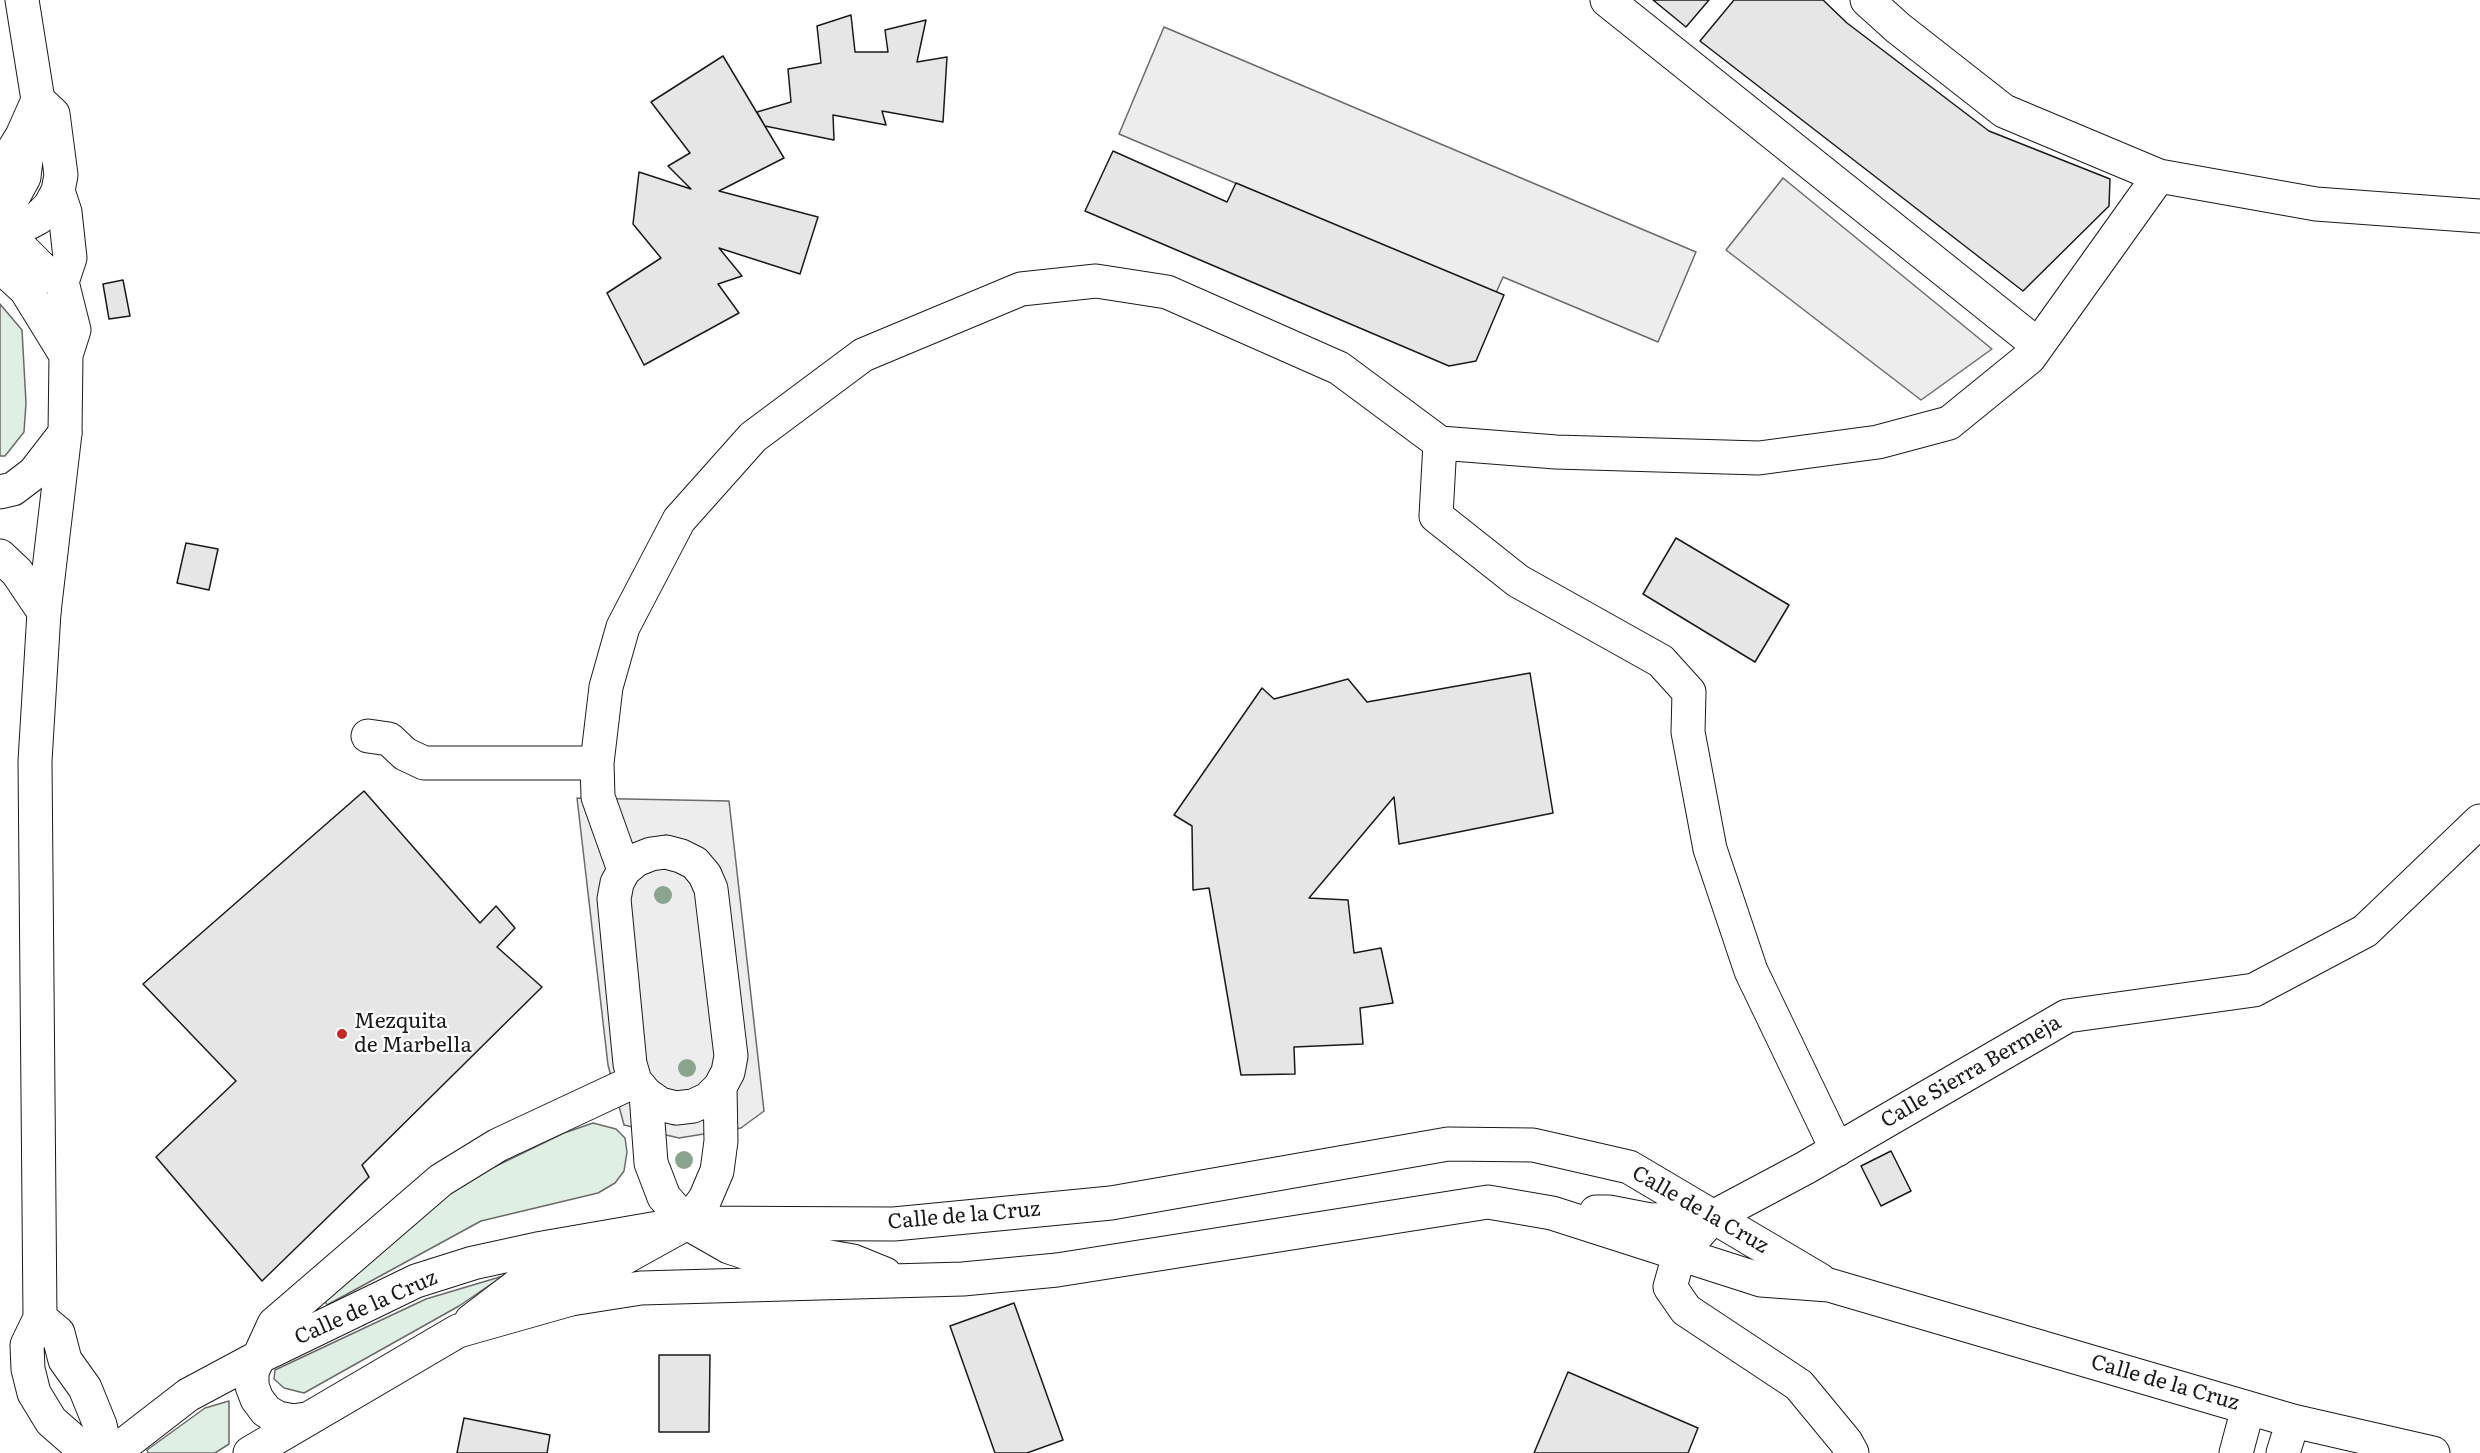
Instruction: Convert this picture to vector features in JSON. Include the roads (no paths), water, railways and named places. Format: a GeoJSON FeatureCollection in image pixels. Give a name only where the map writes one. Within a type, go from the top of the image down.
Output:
{"type":"FeatureCollection","features":[{"type":"Feature","properties":{"kind":"street"},"geometry":{"type":"LineString","coordinates":[[0,172],[22,136],[38,100],[22,0]]}},
{"type":"Feature","properties":{"kind":"street"},"geometry":{"type":"LineString","coordinates":[[1607,0],[2038,345]]}},
{"type":"Feature","properties":{"kind":"street"},"geometry":{"type":"LineString","coordinates":[[1867,0],[1898,28],[2004,111],[2159,176],[2316,204],[2480,216]]}},
{"type":"Feature","properties":{"kind":"street"},"geometry":{"type":"LineString","coordinates":[[0,230],[23,226],[38,218],[50,206],[58,191],[61,175],[53,114],[38,100]]}},
{"type":"Feature","properties":{"kind":"street"},"geometry":{"type":"LineString","coordinates":[[0,221],[24,177],[27,151],[22,136]]}},
{"type":"Feature","properties":{"kind":"street"},"geometry":{"type":"LineString","coordinates":[[624,870],[598,796],[597,763],[606,687],[623,627],[679,520],[753,437],[863,355],[1021,289],[1096,281],[1167,292],[1339,368],[1440,443],[1556,452],[1759,458],[1878,442],[1949,423],[2029,358],[2159,176]]}},
{"type":"Feature","properties":{"kind":"street"},"geometry":{"type":"LineString","coordinates":[[58,191],[65,212],[70,258],[62,282],[74,330],[66,355],[65,434],[44,612],[35,761],[40,1318],[27,1345],[28,1369],[34,1393],[51,1420],[76,1443],[95,1453]]}},
{"type":"Feature","properties":{"kind":"street"},"geometry":{"type":"LineString","coordinates":[[0,234],[25,252],[45,272],[62,282]]}},
{"type":"Feature","properties":{"kind":"street"},"geometry":{"type":"LineString","coordinates":[[0,266],[26,290],[66,355]]}},
{"type":"Feature","properties":{"kind":"street"},"geometry":{"type":"LineString","coordinates":[[0,492],[14,489],[34,473],[65,434]]}},
{"type":"Feature","properties":{"kind":"street"},"geometry":{"type":"LineString","coordinates":[[1440,443],[1436,516],[1518,581],[1661,661],[1689,692],[1688,732],[1710,849],[1751,971],[1837,1150]]}},
{"type":"Feature","properties":{"kind":"street"},"geometry":{"type":"LineString","coordinates":[[0,556],[17,572],[44,612]]}},
{"type":"Feature","properties":{"kind":"street"},"geometry":{"type":"LineString","coordinates":[[368,736],[389,739],[405,754],[424,763],[597,763]]}},
{"type":"Feature","properties":{"kind":"street","name":"Calle Sierra Bermeja"},"geometry":{"type":"LineString","coordinates":[[1713,1217],[1837,1150],[2067,1016],[2254,990],[2365,931],[2480,821]]}},
{"type":"Feature","properties":{"kind":"street"},"geometry":{"type":"LineString","coordinates":[[640,1088],[660,1104],[676,1108],[693,1106],[708,1099],[720,1088],[728,1072],[731,1056],[711,889],[705,875],[694,864],[681,856],[666,852],[651,854],[636,860],[624,870],[617,883],[614,899],[630,1064],[640,1088],[651,1162],[664,1197],[687,1223],[729,1246],[756,1256],[812,1254],[853,1261],[902,1281]]}},
{"type":"Feature","properties":{"kind":"street"},"geometry":{"type":"LineString","coordinates":[[306,1419],[293,1421],[278,1418],[266,1411],[257,1400],[252,1386],[257,1358],[274,1324],[441,1180],[498,1145],[640,1088]]}},
{"type":"Feature","properties":{"kind":"street"},"geometry":{"type":"LineString","coordinates":[[458,1331],[520,1283],[565,1268],[622,1259],[687,1223],[705,1199],[717,1171],[721,1141],[720,1088]]}},
{"type":"Feature","properties":{"kind":"street","name":"Calle de la Cruz"},"geometry":{"type":"LineString","coordinates":[[113,1453],[188,1395],[257,1358],[416,1281],[474,1263],[537,1249],[687,1223],[894,1224],[1111,1203],[1448,1144],[1533,1145],[1629,1167],[1829,1285]]}},
{"type":"Feature","properties":{"kind":"street","name":"Calle de la Cruz"},"geometry":{"type":"LineString","coordinates":[[250,1453],[458,1331],[572,1299],[640,1288],[963,1279],[1057,1270],[1488,1202],[1552,1213],[1761,1280],[1829,1285],[2293,1421],[2433,1453]]}},
{"type":"Feature","properties":{"kind":"street"},"geometry":{"type":"LineString","coordinates":[[1552,1213],[1609,1212],[1650,1220],[1713,1217]]}},
{"type":"Feature","properties":{"kind":"street"},"geometry":{"type":"LineString","coordinates":[[1713,1217],[1679,1255],[1670,1287],[1686,1310],[1799,1385],[1846,1442],[1852,1453]]}},
{"type":"Feature","properties":{"kind":"street"},"geometry":{"type":"LineString","coordinates":[[40,1318],[58,1333],[65,1360],[85,1388],[100,1425],[106,1453]]}},
{"type":"Feature","properties":{"kind":"street"},"geometry":{"type":"LineString","coordinates":[[2236,1453],[2248,1408]]}},
{"type":"Feature","properties":{"kind":"street"},"geometry":{"type":"LineString","coordinates":[[2283,1453],[2293,1421]]}},
{"type":"Feature","properties":{"kind":"place","name":"Mezquita de Marbella"},"geometry":{"type":"Point","coordinates":[342,1034]}}]}
